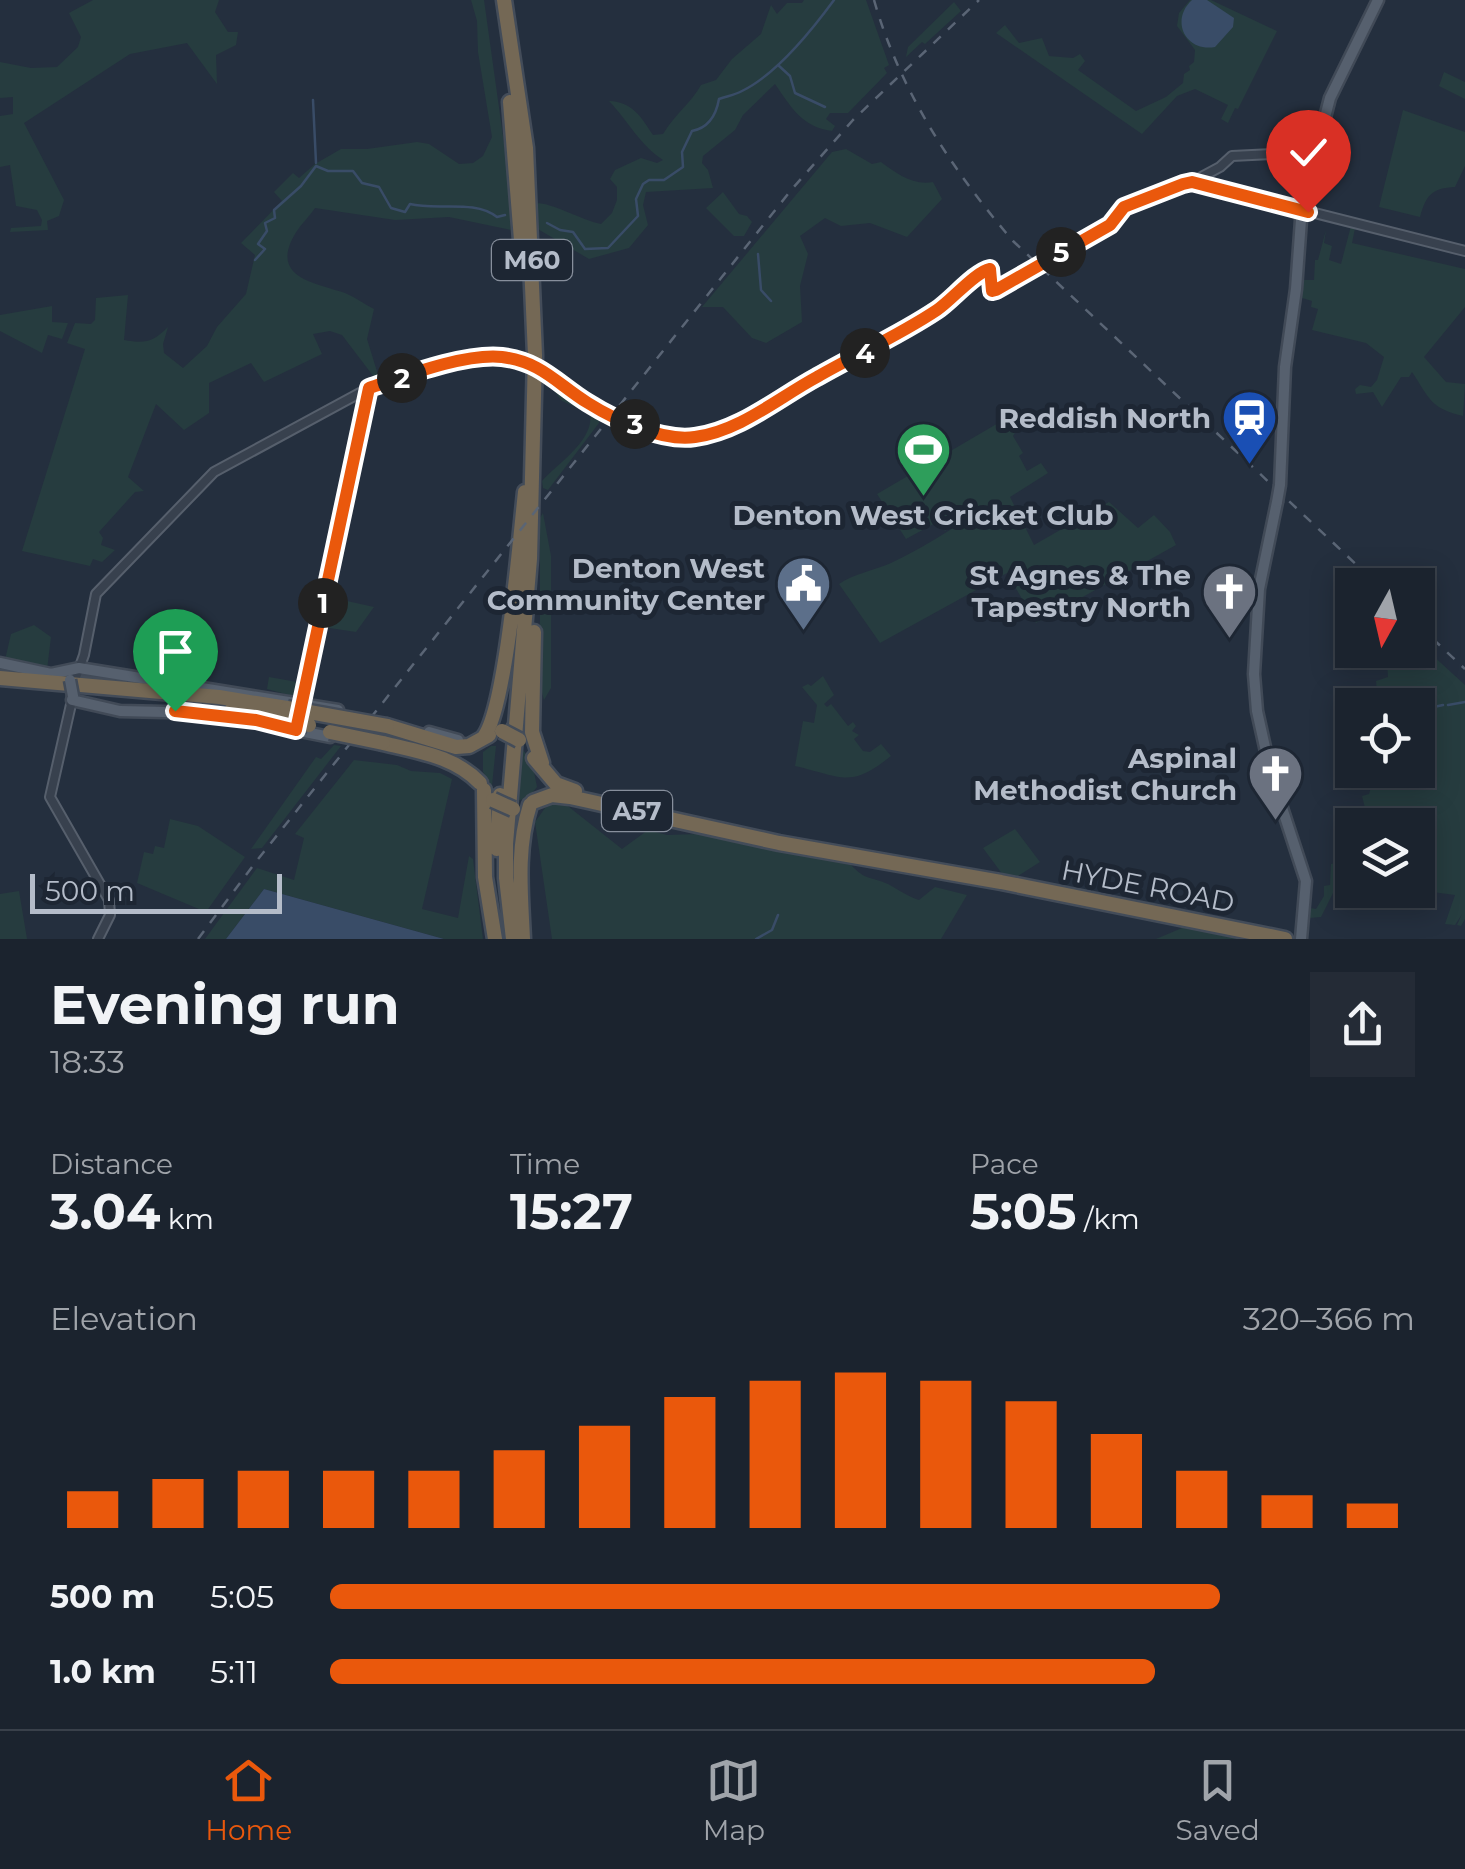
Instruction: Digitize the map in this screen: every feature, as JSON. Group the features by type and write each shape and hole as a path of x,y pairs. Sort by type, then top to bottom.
{"highway":[{"name":"M60","path":"500,0 523,262 526,481 520,604 498,820 497,870 504,939"},
{"name":"M60","path":"500,0 526,148 535,354 532,521 506,844 513,939"},
{"name":"M60","path":"494,723 526,481"},
{"name":"M60","path":"528,744 535,553 532,521"},
{"path":"0,678 203,696 292,715 382,746 461,767 484,795 525,808"},
{"path":"0,686 388,724 461,741 474,759 484,795 486,894 494,939"},
{"path":"461,741 494,723 528,744 540,784 525,808 522,834 523,939"},
{"name":"A57","path":"528,744 556,784 589,794 1001,882"},
{"name":"A57","path":"525,808 552,795 570,797 779,843 1001,882"},
{"name":"A57","path":"730,824 734,829 779,843"},
{"name":"HYDE ROAD","path":"1001,882 1282,939"}],"main road":[{"path":"1304,936 1304,868 1273,780 1261,730 1254,674 1255,629 1280,486 1285,367 1296,289 1301,210 1330,98 1378,0"},
{"path":"0,664 292,715 330,737 382,746"},
{"path":"73,679 120,711 292,715 338,710 461,741"},
{"path":"424,730 461,741"}],"street":[{"path":"1204,181 1232,156 1302,152 1315,155"},
{"path":"98,939 110,916 107,896 50,797 73,679 84,655 96,594 214,472 369,388 474,358 516,360 542,368 586,401 663,437 707,435 734,425 817,376 882,345 955,297 981,271 990,269 992,291 1110,225 1124,207 1190,182 1204,181 1465,251"},
{"path":"292,715 369,388"}],"green space":[{"path":"93,0 219,0 215,12 228,32 238,32 236,45 216,55 217,84 187,43 130,54 24,123 64,200 59,216 47,221 48,230 10,232 11,228 41,226 42,220 37,210 16,206 10,165 0,167 0,116 13,114 13,97 0,98 0,62 31,68 57,67 78,47 81,37 69,13"},
{"path":"471,0 484,0 509,179 511,230 449,217 395,220 315,208 295,234 288,260 299,276 374,309 367,339 377,381 342,335 330,331 313,334 322,354 264,382 251,363 209,383 209,413 184,430 156,404 128,477 144,491 135,492 99,532 103,538 101,545 115,550 102,562 93,559 90,566 22,551 85,349 67,343 75,323 91,324 95,320 96,298 128,295 124,340 148,341 168,327 164,353 183,368 207,346 217,327 246,294 255,255 241,243 282,201 274,192 293,173 299,178 341,149 417,142 429,144 459,164 473,163 483,156 492,137"},
{"path":"866,0 889,65 884,68 887,73 848,113 830,113 826,119 835,126 832,131 805,120 775,84 743,115 735,130 703,156 702,163 713,188 646,192 643,205 648,225 629,248 589,259 536,228 536,203 601,224 612,213 617,200 617,187 610,179 615,170 641,158 657,163 663,160 609,101 630,107 653,135 663,134 701,85 716,80 732,59 761,34 771,5 777,14 787,3"},
{"path":"1190,0 1211,0 1277,31 1228,123 1221,119 1228,105 1195,89 1177,96 1142,134 996,33 1005,25 1019,43 1042,38 1049,56 1073,58 1080,54 1085,61 1078,70 1136,111 1166,97 1183,83 1184,74 1194,62 1195,50 1177,26 1179,13"},
{"path":"954,2 961,11 906,57 908,47"},
{"path":"1444,72 1465,82 1465,99 1439,86"},
{"path":"1403,110 1465,132 1465,166 1455,187 1431,194 1420,217 1379,207"},
{"path":"846,149 872,164 881,162 912,180 933,182 942,199 907,237 870,223 841,226 825,218 800,236 808,254 800,286 802,322 766,343 752,338 723,307 702,307 832,152"},
{"path":"723,192 739,214 752,222 744,236 734,236 706,208"},
{"path":"1351,226 1355,228 1352,243 1465,269 1465,307 1424,357 1446,382 1465,384 1463,416 1437,406 1412,372 1409,377 1401,377 1382,407 1373,392 1356,394 1360,385 1371,387 1377,380 1384,357 1366,343 1312,330 1318,309 1311,307 1312,301 1299,297 1301,280 1314,280 1315,260 1326,230 1324,243 1332,246 1329,260 1341,264"},
{"path":"52,306 52,322 68,323 62,339 48,335 42,353 0,331 0,315"},
{"path":"543,375 601,414 599,423 548,490 543,488 542,481 581,442 590,413 562,401 543,383"},
{"path":"1012,415 1018,428 1013,436 1027,471 1041,463 1048,473 1010,497 1034,545 1109,502 1138,528 1154,515 1176,545 1036,623 1007,573 880,643 839,584 902,558 976,513 983,513 981,506 945,531 939,521 906,539 877,494"},
{"path":"543,513 551,556 551,688 544,700 540,685"},
{"path":"329,597 374,607 356,632 323,627"},
{"path":"34,625 51,637 47,670 5,660 11,634"},
{"path":"1435,658 1465,685 1465,919 1461,926 1457,925 1462,914 1455,925 1445,924 1455,895 1435,892 1435,808 1365,808 1362,796 1369,794 1371,788 1435,788 1435,688 1377,688 1376,681 1388,677 1387,668 1435,668"},
{"path":"823,676 834,695 824,704 831,704 848,726 853,722 856,726 852,731 859,735 854,739 863,751 870,752 881,744 891,756 855,777 795,766 803,721 814,723 817,705 802,687 811,686"},
{"path":"269,677 303,683 301,695 267,689"},
{"path":"518,743 532,762 537,787 528,798 512,802"},
{"path":"334,745 341,746 262,848 251,849 316,757 321,759"},
{"path":"496,746 492,786 483,772 483,752"},
{"path":"354,760 440,773 452,779 422,909 458,918 469,856 473,859 483,939 444,939 264,889 226,939 205,939 257,868 294,880 304,838 295,834"},
{"path":"564,803 622,849 648,830 667,835 698,834 851,865 865,876 919,900 935,887 967,895 941,939 552,939 535,822 545,808"},
{"path":"170,819 198,826 245,857 206,912 137,883 144,852 153,854 155,846 164,848"},
{"path":"1015,829 1040,862 1015,878 1003,875 983,848"},
{"path":"1335,863 1335,889 1321,917 1309,918 1310,908 1316,909 1324,896 1324,886 1330,885 1331,864"},
{"path":"19,891 27,939 0,939 0,894"},
{"path":"1189,925 1255,939 1156,939"}],"water":[{"path":"1192,0 1207,0 1234,18 1233,27 1215,47 1196,45 1184,33 1182,16"},
{"path":"264,889 444,939 226,939"}],"waterway":[{"path":"547,223 573,232 585,249 608,248 638,216 636,199 643,184 664,180 683,167 682,152 692,131 710,120 719,99 742,91 781,63 834,0"},
{"path":"778,65 790,76 795,93 825,107"},
{"path":"313,100 316,163"},
{"path":"255,260 265,249 258,244 267,231 265,223 275,218 274,210 316,166 328,171 353,171 362,183 379,187 391,208 405,212 410,204 478,208 497,217 505,215"},
{"path":"758,254 761,290 771,301"},
{"path":"1448,705 1465,702"},
{"path":"1435,707 1443,705"},
{"path":"756,939 772,930 778,915"}],"railway":[{"path":"874,0 898,66 930,128 1013,241 1360,568"},
{"path":"198,939 792,189 853,120 979,0"},
{"path":"1435,641 1465,669"}],"place":[{"name":"Reddish North","path":"1250,467"},
{"name":"Denton West Cricket Club","path":"923,498"},
{"name":"Denton West Community Center","path":"804,633"},
{"name":"St Agnes & The Tapestry North","path":"1230,640"},
{"name":"Aspinal Methodist Church","path":"1276,823"}],"route":[{"path":"175,711 256,720 296,730 369,388 474,358 504,357 542,368 586,401 663,437 692,438 734,425 817,376 882,345 955,297 981,271 990,269 992,291 996,290 1110,225 1124,207 1160,192 1192,182 1308,212"}]}
